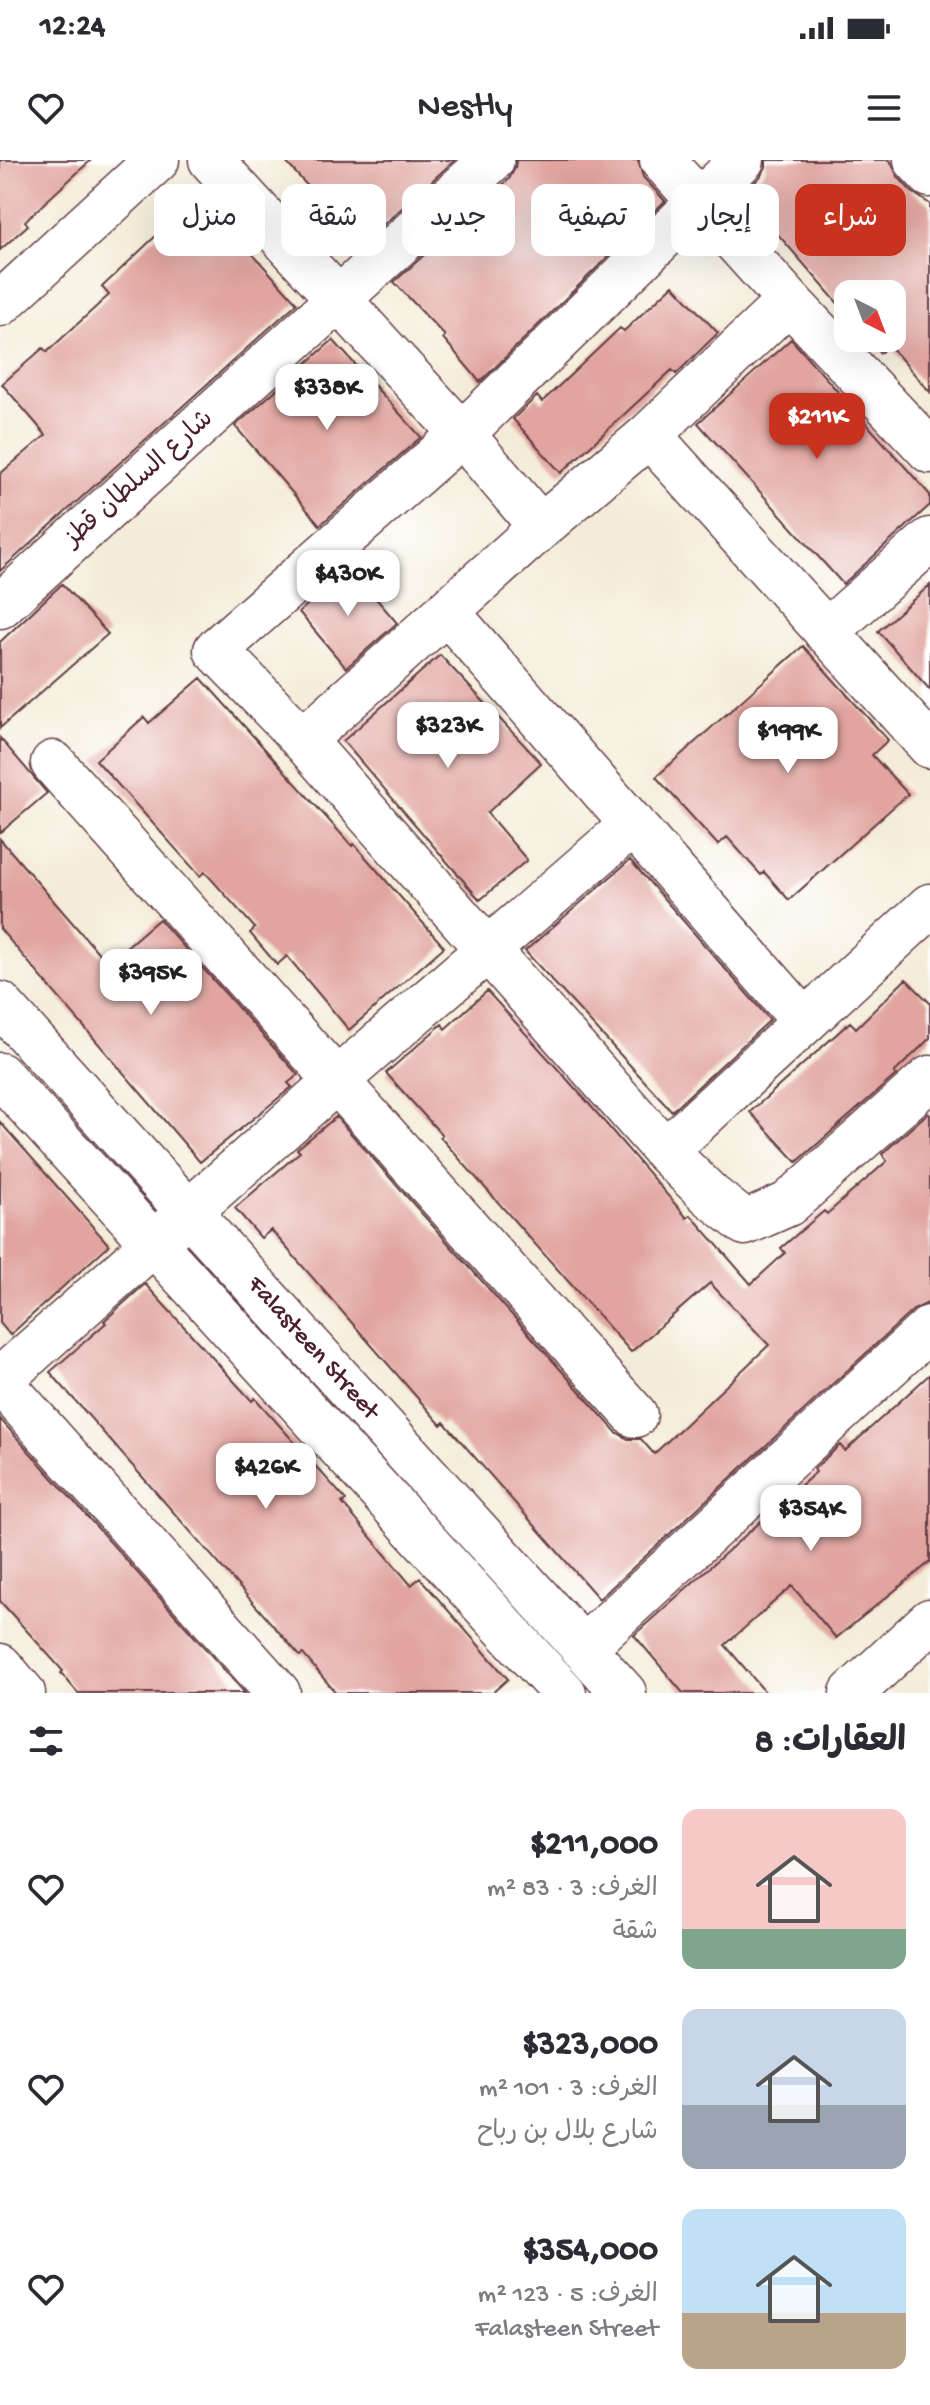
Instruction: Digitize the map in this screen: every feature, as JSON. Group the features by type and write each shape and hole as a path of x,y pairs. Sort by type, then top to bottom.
{"street":[{"path":"0,304 157,160"},
{"path":"211,160 462,434 541,527"},
{"name":"شارع السلطان قطز","path":"0,606 492,160"},
{"path":"662,160 685,184"},
{"path":"717,184 742,160"},
{"path":"916,160 930,175"},
{"path":"671,229 462,434 216,650 303,740 665,1151 710,1195 745,1223 788,1204 930,1078"},
{"path":"749,256 930,451"},
{"path":"303,740 541,527 649,435 789,301"},
{"path":"649,435 930,746"},
{"path":"826,632 930,540"},
{"path":"448,613 805,1022"},
{"path":"53,763 635,1415"},
{"path":"278,1693 0,1380 336,1081 633,824"},
{"path":"665,1151 805,1022 924,925"},
{"name":"Falasteen Street","path":"0,1004 624,1693"},
{"name":"Falasteen Street","path":"0,1075 551,1688"},
{"path":"583,1648 930,1328"},
{"path":"852,1693 930,1621"},
{"path":"0,1666 23,1693"}],"building":[{"path":"0,160 91,160 25,221 28,225 0,250"},
{"path":"284,160 455,160 428,184 402,184 402,208 386,222 386,184 306,184"},
{"path":"516,160 638,160 643,177 649,184 531,184 531,256 609,256 480,382 443,338 445,336 394,282 423,256 515,256 515,184 503,184 515,168"},
{"path":"766,160 890,160 905,184 795,184 795,254 779,235 779,184 753,184 766,167"},
{"path":"906,186 930,204 930,392 895,352 906,352 906,280 834,280 834,299 797,256 906,256"},
{"path":"655,190 665,201 655,211"},
{"path":"154,238 154,256 254,256 297,303 0,571 0,474 46,435 2,384 43,348 47,352 109,295 102,287"},
{"path":"673,285 718,333 676,374 672,370 561,473 513,419 537,396 542,402 620,328 624,331"},
{"path":"791,339 930,495 930,505 843,584 698,423"},
{"path":"333,340 421,437 320,525 235,426"},
{"path":"350,568 397,623 346,668 299,612"},
{"path":"62,584 108,634 0,728 0,642"},
{"path":"930,585 930,690 878,631"},
{"path":"803,646 888,740 872,755 908,794 789,900 764,872 761,875 727,837 718,845 656,777"},
{"path":"440,655 541,763 487,813 527,860 480,900 343,741"},
{"path":"201,678 444,947 349,1030 287,956 277,965 250,933 255,928 205,872 200,876 96,760 144,717 149,723"},
{"path":"0,738 47,793 0,833"},
{"path":"0,839 109,962 159,919 298,1075 288,1083 292,1087 200,1162 0,929"},
{"path":"630,860 770,1020 672,1111 525,951"},
{"path":"906,979 930,1003 930,1038 894,1073 896,1075 797,1162 750,1112 850,1022 856,1028"},
{"path":"487,991 687,1218 691,1215 751,1284 785,1253 781,1248 824,1211 827,1214 887,1161 882,1154 928,1113 930,1115 930,1302 913,1310 599,1599 444,1422 441,1425 271,1230 261,1238 235,1208 336,1117 616,1432 628,1439 641,1439 654,1454 769,1345 710,1283 631,1352 386,1073 442,1024 445,1029"},
{"path":"0,1122 109,1245 10,1335 0,1323"},
{"path":"145,1284 252,1401 255,1398 346,1500 342,1503 411,1585 420,1578 508,1679 492,1693 336,1693 303,1654 300,1656 50,1372"},
{"path":"930,1374 930,1562 836,1638 792,1586 725,1645 766,1693 683,1693 634,1635 816,1472 814,1469 840,1445 845,1451"},
{"path":"0,1419 245,1693 78,1693 61,1673 63,1671 0,1601"}]}
